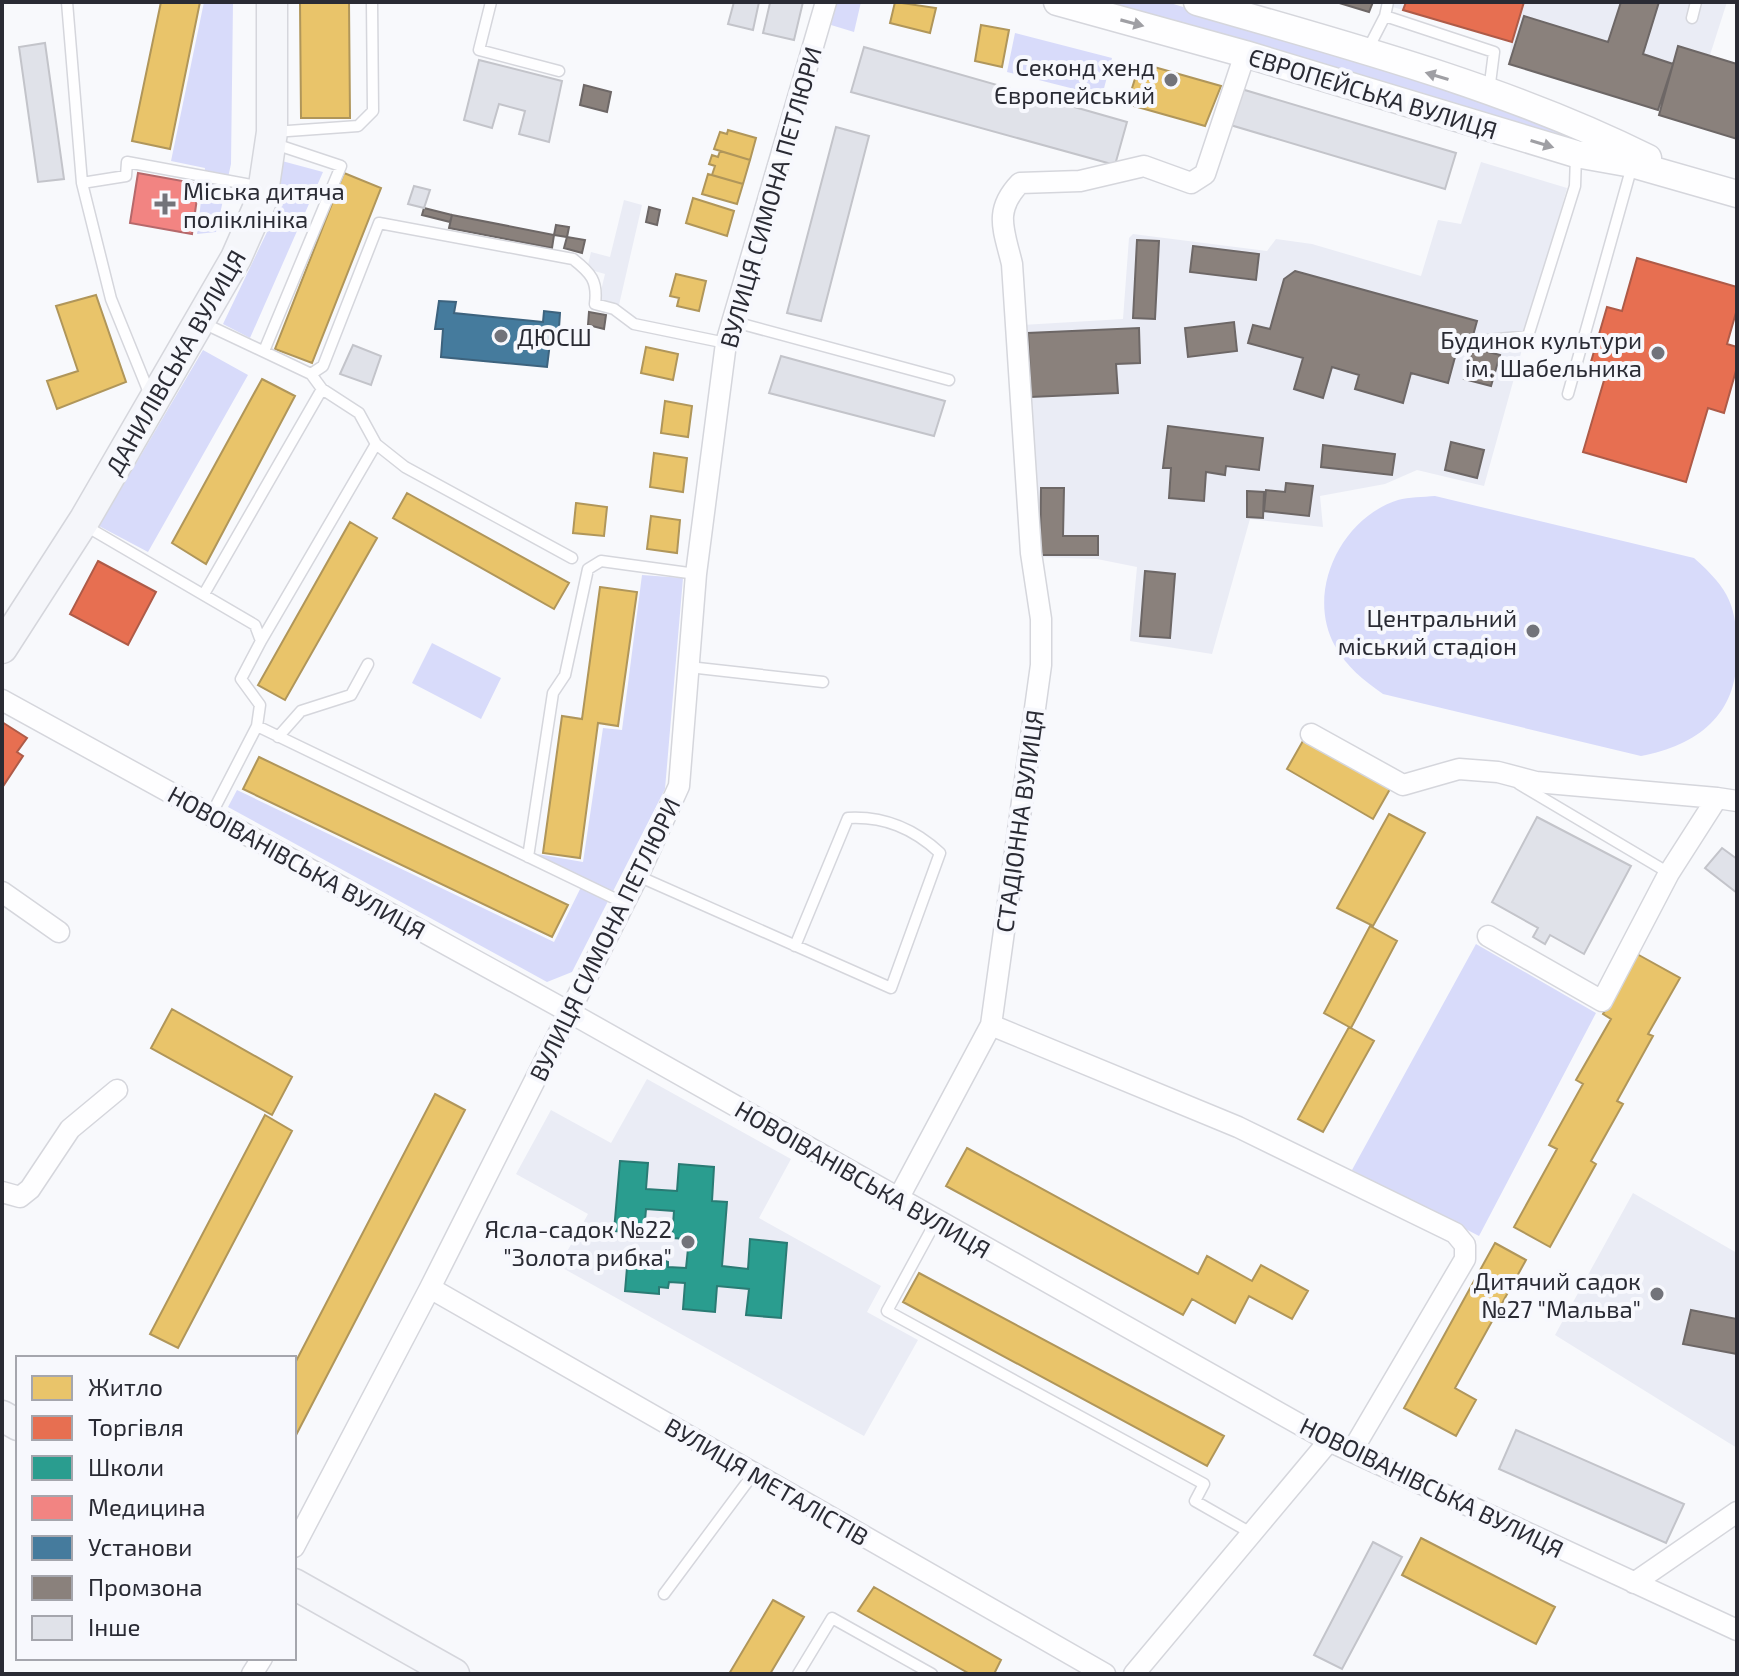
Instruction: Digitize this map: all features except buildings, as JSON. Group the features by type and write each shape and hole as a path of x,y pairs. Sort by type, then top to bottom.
{"main road":[{"name":"ДАНИЛІВСЬКА ВУЛИЦЯ","path":"2,648 82,524 236,258 263,187 271,137 272,2"},
{"path":"297,1593 454,1674"}],"street":[{"name":"ВУЛИЦЯ СИМОНА ПЕТЛЮРИ","path":"296,1543 430,1288 638,876 679,786 696,574 726,343 826,2"},
{"name":"ЄВРОПЕЙСЬКА ВУЛИЦЯ","path":"1057,2 1245,54 1576,154 1632,164 1737,194"},
{"name":"ЄВРОПЕЙСЬКА ВУЛИЦЯ","path":"1197,2 1365,53 1588,128 1690,180"},
{"name":"СТАДІОННА ВУЛИЦЯ","path":"991,1025 1041,665 1041,619 1031,553 1012,264 1002,221 1004,200 1020,183 1080,181 1144,166 1191,183 1198,180 1205,174 1245,54"},
{"name":"НОВОІВАНІВСЬКА ВУЛИЦЯ","path":"2,700 569,1012 1329,1441 1737,1630"},
{"path":"1311,734 1403,785 1459,769 1498,772 1536,782 1727,799"},
{"path":"1488,936 1602,1001 1669,873 1727,799"},
{"path":"2,892 59,932"},
{"path":"898,1199 991,1025 1238,1127 1455,1233 1465,1245 1465,1259 1352,1451"},
{"path":"2,1192 20,1197 26,1193 70,1129 117,1090"},
{"name":"ВУЛИЦЯ МЕТАЛІСТІВ","path":"430,1288 1105,1674"},
{"path":"1134,1674 1329,1441"},
{"path":"1634,1583 1737,1512"}],"lane":[{"path":"67,2 82,183 111,299 153,401"},
{"path":"271,137 358,126 373,111 372,2"},
{"path":"491,2 479,50 559,71"},
{"path":"1365,53 1385,16 1388,2"},
{"path":"1692,18 1696,2"},
{"path":"1385,16 1494,52 1488,93"},
{"path":"264,351 341,166 271,137"},
{"path":"1477,341 1528,336 1575,186 1576,154"},
{"path":"82,183 126,176 127,162 263,187"},
{"path":"1568,394 1632,164"},
{"path":"311,374 323,366 379,223 573,259 590,273 597,287 595,304 614,309 634,324 726,343"},
{"path":"199,321 311,374 322,389 359,413 376,444 405,467 572,558"},
{"path":"731,321 949,380"},
{"path":"204,594 322,389"},
{"path":"211,815 257,726 260,705 241,679 376,444"},
{"path":"82,524 255,625 261,641"},
{"path":"528,857 553,693 565,675 588,569 601,561 696,574"},
{"path":"278,737 301,711 351,695 368,664"},
{"path":"689,667 823,682"},
{"path":"257,726 624,903"},
{"path":"1498,772 1669,873"},
{"path":"638,876 795,946 891,988 940,853 919,833 873,817 848,818 795,946"},
{"path":"936,1221 887,1311 1204,1484 1195,1501 1251,1533"},
{"path":"664,1594 754,1473"},
{"path":"798,1674 832,1618 932,1674"}],"shaded area":[{"path":"204,2 233,2 231,164 216,232 197,234 205,168 171,161"},
{"path":"837,2 861,2 854,32 831,25"},
{"path":"1092,2 1167,2 1570,127 1566,140"},
{"path":"1376,2 1727,2 1710,55 1678,46 1658,110 1509,64 1511,42"},
{"path":"1015,33 1112,58 1102,96 1007,72"},
{"path":"282,161 323,172 250,338 223,324 267,232"},
{"path":"1481,162 1567,188 1484,486 1417,470 1385,484 1320,496 1323,527 1250,519 1212,654 1130,641 1137,567 1097,559 1037,557 1022,325 1123,319 1129,238 1133,234 1267,251 1276,239 1312,244 1421,276 1438,220 1461,224"},
{"path":"624,200 642,205 619,305 599,299 605,274 587,269 591,252 610,257"},
{"path":"203,350 248,375 148,552 99,526"},
{"name":"Центральний міський стадіон","path":"1435,496 1694,558 1716,580 1733,611 1737,654 1735,675 1722,710 1696,735 1680,744 1641,756 1383,694 1376,689 1350,667 1335,646 1327,625 1324,603 1327,581 1345,540 1360,523 1378,509 1398,500"},
{"path":"642,575 683,578 665,789 572,972 547,982 228,807 237,790 554,942 585,879 537,854 583,862 603,728 622,730"},
{"path":"432,643 501,678 481,719 412,683"},
{"path":"1476,944 1596,1013 1479,1236 1352,1170"},
{"name":"Ясла-садок №22 \"Золота рибка\"","path":"647,1079 791,1159 759,1218 881,1286 867,1312 918,1340 864,1436 559,1266 588,1214 516,1174 551,1110 611,1143"},
{"name":"Дитячий садок №27 \"Мальва\"","path":"1633,1193 1737,1253 1737,1448 1555,1335"}],"place":[{"name":"Секонд хенд Європейський","path":"1171,80"},
{"name":"Міська дитяча поліклініка","path":"165,204"},
{"name":"ДЮСШ","path":"501,336"},
{"name":"Будинок культури ім. Шабельника","path":"1658,353"},
{"name":"Центральний міський стадіон","path":"1533,631"},
{"name":"Ясла-садок №22 \"Золота рибка\"","path":"688,1242"},
{"name":"Дитячий садок №27 \"Мальва\"","path":"1657,1294"}]}
